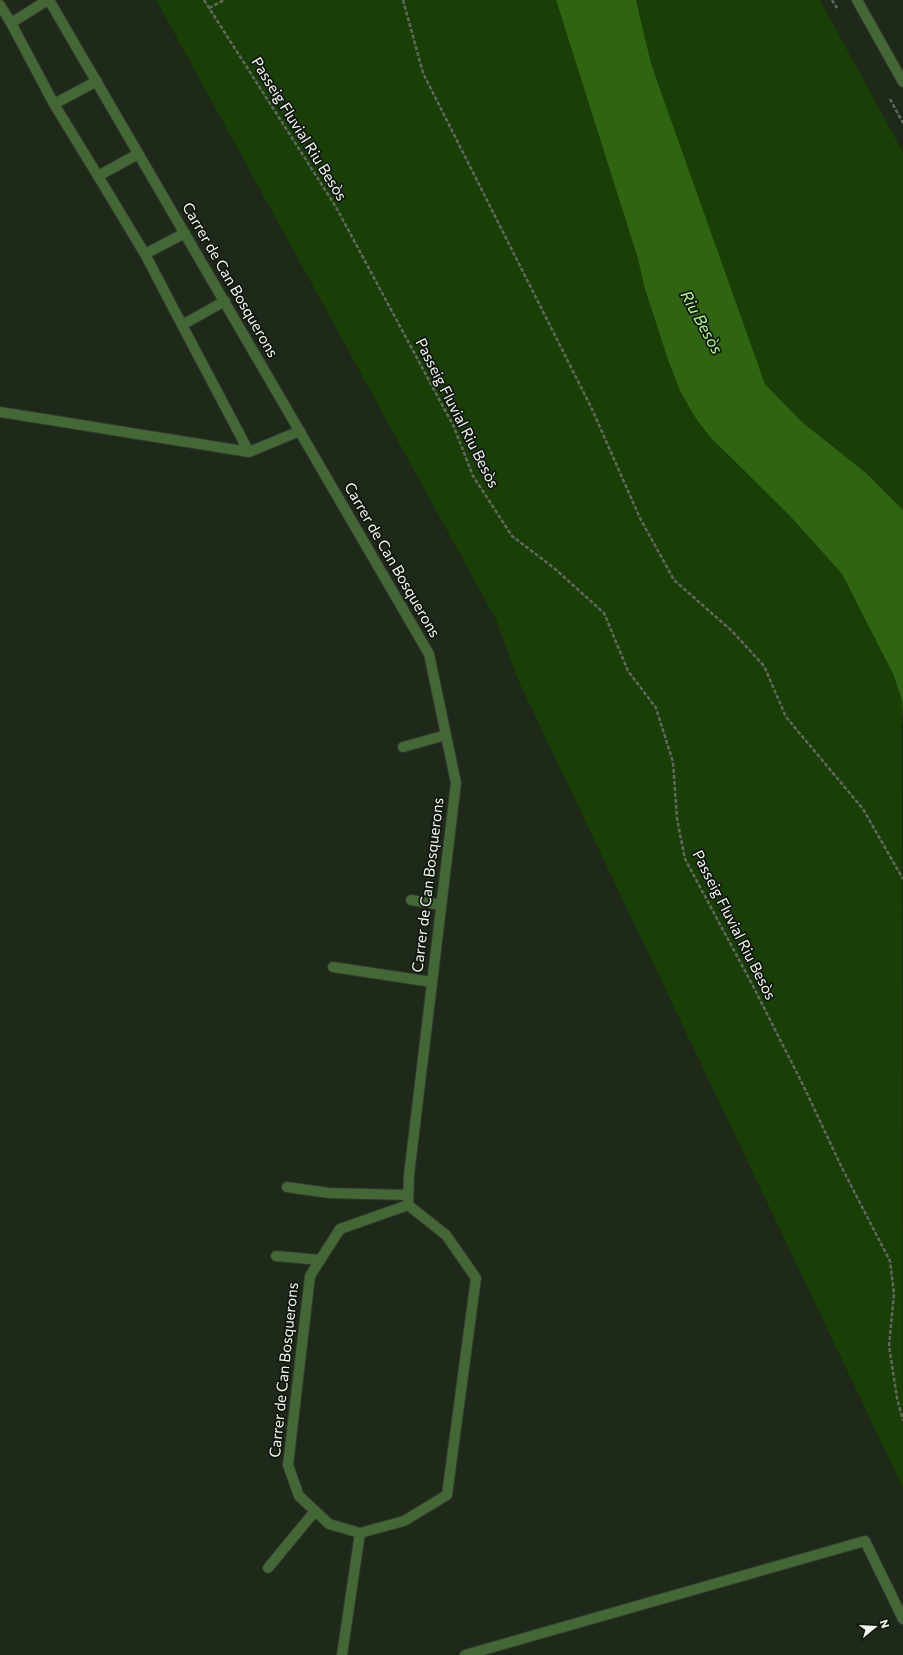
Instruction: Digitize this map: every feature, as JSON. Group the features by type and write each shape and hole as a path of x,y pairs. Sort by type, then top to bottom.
{"street":[{"path":"11,23 48,0"},
{"name":"Carrer de Can Bosquerons","path":"48,0 97,81 138,154 430,654 456,783 409,1176 408,1205 340,1229 310,1276 288,1465 299,1496 330,1524 360,1533"},
{"path":"857,0 903,82"},
{"path":"0,6 11,23 54,104 145,254 249,452"},
{"path":"54,104 97,81"},
{"path":"98,176 138,154"},
{"path":"145,254 185,234"},
{"path":"182,325 224,301"},
{"path":"0,412 249,452 300,431"},
{"path":"403,747 446,735"},
{"path":"411,900 441,905"},
{"path":"333,967 432,982"},
{"path":"286,1187 329,1193 408,1195"},
{"path":"342,1655 360,1533 404,1521 447,1495 476,1278 446,1235 408,1205"},
{"path":"276,1256 320,1260"},
{"path":"268,1568 315,1511"},
{"path":"465,1655 865,1541 903,1619"}],"path":[{"name":"Passeig Fluvial Riu Besòs","path":"204,0 336,207 454,427 473,476 512,536 554,568 604,613 628,671 656,708 673,762 677,819 684,859 756,991 804,1087 842,1168 890,1261 894,1294 889,1346 897,1398 903,1420"},
{"path":"209,8 224,0"},
{"path":"403,0 423,72 591,407 640,518 674,580 732,631 764,666 786,716 863,809 903,879"}],"shaded area":[{"path":"0,0 156,0 496,620 517,678 903,1488 903,1655 0,1655"},
{"path":"156,0 556,0 638,259 644,286 668,360 680,391 696,419 711,438 790,516 842,574 893,674 902,700 903,1488 517,678 496,620"},
{"path":"636,0 820,0 903,152 903,510 866,473 802,422 765,384 651,63"},
{"path":"820,0 903,0 903,152"}],"water":[{"name":"Riu Besòs","path":"556,0 636,0 651,63 765,384 802,422 866,473 903,510 903,726 902,700 893,674 842,574 790,516 711,438 696,419 680,391 668,360 644,286 638,259"}]}
